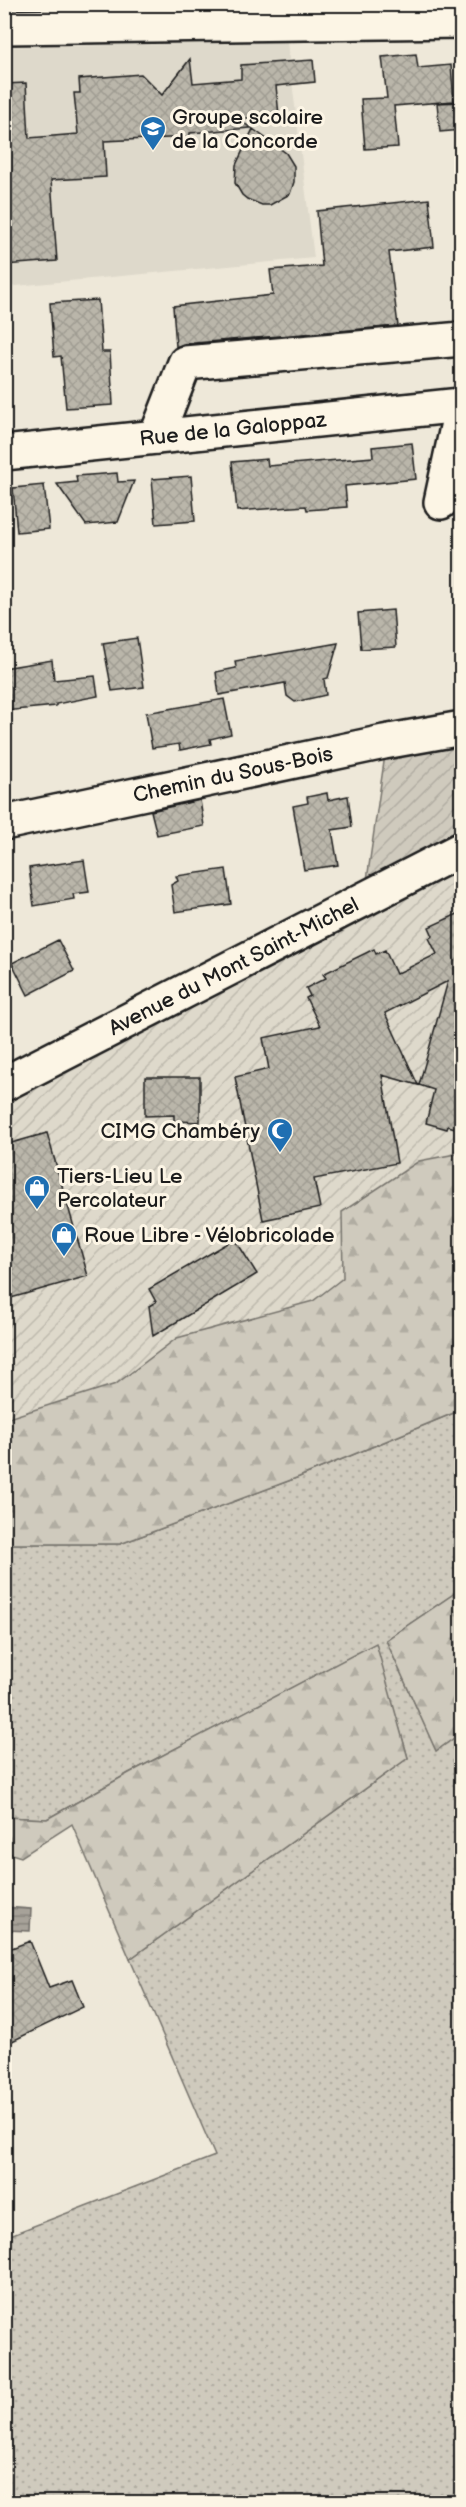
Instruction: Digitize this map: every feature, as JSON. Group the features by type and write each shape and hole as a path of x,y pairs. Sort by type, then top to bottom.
{"street":[{"path":"4,27 229,15 462,21"},
{"path":"156,437 185,363 462,339"},
{"path":"441,502 461,405"},
{"name":"Rue de la Galoppaz","path":"4,453 461,405"},
{"name":"Chemin du Sous-Bois","path":"4,823 294,761 462,728"},
{"name":"Avenue du Mont Saint-Michel","path":"4,1084 462,849"}],"shaded area":[{"name":"Groupe scolaire de la Concorde","path":"287,42 314,258 5,287 4,47"},
{"path":"461,849 461,1153 419,1161 342,1212 343,1278 313,1301 177,1338 116,1384 5,1419 5,1084"},
{"path":"5,1907 31,1909 30,1931 5,1930"}],"green space":[{"path":"461,741 461,832 367,880 385,755"},
{"path":"461,1153 461,1410 299,1477 120,1544 5,1544 5,1419 116,1384 177,1338 313,1301 343,1278 342,1212 419,1161"},
{"path":"461,1410 461,1589 386,1640 436,1750 461,1733 461,2502 5,2502 5,2237 215,2156 130,1959 408,1758 375,1644 129,1773 47,1819 5,1817 5,1544 120,1544 299,1477"},
{"path":"461,1589 461,1733 436,1751 386,1640"},
{"path":"376,1643 408,1758 130,1959 72,1824 21,1857 5,1852 5,1817 47,1819 129,1773"}],"building":[{"path":"416,54 418,68 451,65 454,101 394,106 398,147 365,149 361,99 387,98 382,57"},
{"path":"190,59 193,83 241,79 241,65 313,60 315,82 276,86 279,115 238,119 251,128 190,133 190,137 104,141 106,177 51,180 57,261 4,265 4,84 26,83 29,138 78,134 74,93 80,93 79,79 141,74 162,95"},
{"path":"462,102 462,130 440,132 437,103"},
{"path":"253,129 286,153 294,166 294,182 290,194 270,205 262,205 247,199 235,183 236,165"},
{"path":"429,199 434,247 389,252 398,326 183,344 176,347 173,306 273,295 270,270 322,266 317,211"},
{"path":"98,300 102,352 110,352 113,405 66,408 61,356 54,357 50,303"},
{"path":"412,443 416,479 345,486 347,507 307,510 306,506 237,511 232,462 267,459 268,466 373,457 372,447"},
{"path":"117,473 118,482 134,481 118,522 86,525 57,484 77,482 76,476"},
{"path":"191,476 195,521 156,524 152,479"},
{"path":"44,485 49,529 17,532 13,488"},
{"path":"393,610 396,647 361,649 358,613"},
{"path":"137,638 144,687 112,691 103,643"},
{"path":"338,643 328,678 324,679 326,695 295,702 287,696 285,683 219,695 216,672 236,668 235,661"},
{"path":"52,660 54,680 95,676 98,696 56,704 56,706 4,711 4,668"},
{"path":"224,699 231,734 210,739 211,744 180,750 179,744 152,748 146,713"},
{"path":"327,793 328,800 348,796 352,827 332,830 338,865 304,870 293,806 308,803 307,797"},
{"path":"200,800 204,826 157,835 151,811"},
{"path":"84,860 89,892 73,894 74,899 34,906 29,868"},
{"path":"226,869 231,904 175,912 171,885 178,881 176,876"},
{"path":"462,912 462,1130 448,1126 447,1129 426,1123 434,1090 419,1085 448,981 385,1013 418,1085 382,1075 397,1163 314,1179 320,1208 263,1220 235,1077 269,1069 263,1038 320,1026 306,998 310,996 306,988 326,978 323,974 374,949 376,954 385,950 396,974 437,954 429,938 433,936 429,927"},
{"path":"58,940 74,971 28,995 12,963"},
{"path":"145,1077 200,1077 200,1122 174,1121 174,1115 145,1116"},
{"name":"Tiers-Lieu Le Percolateur","path":"47,1133 88,1276 4,1300 4,1145"},
{"path":"235,1239 257,1274 153,1336 149,1306 156,1302 149,1289"},
{"path":"30,1941 49,1988 72,1980 83,2007 4,2045 4,1951"}],"place":[{"name":"Groupe scolaire de la Concorde","path":"153,152"},
{"name":"CIMG Chambéry","path":"280,1154"},
{"name":"Tiers-Lieu Le Percolateur","path":"37,1211"},
{"name":"Roue Libre - Vélobricolade","path":"64,1258"}]}
